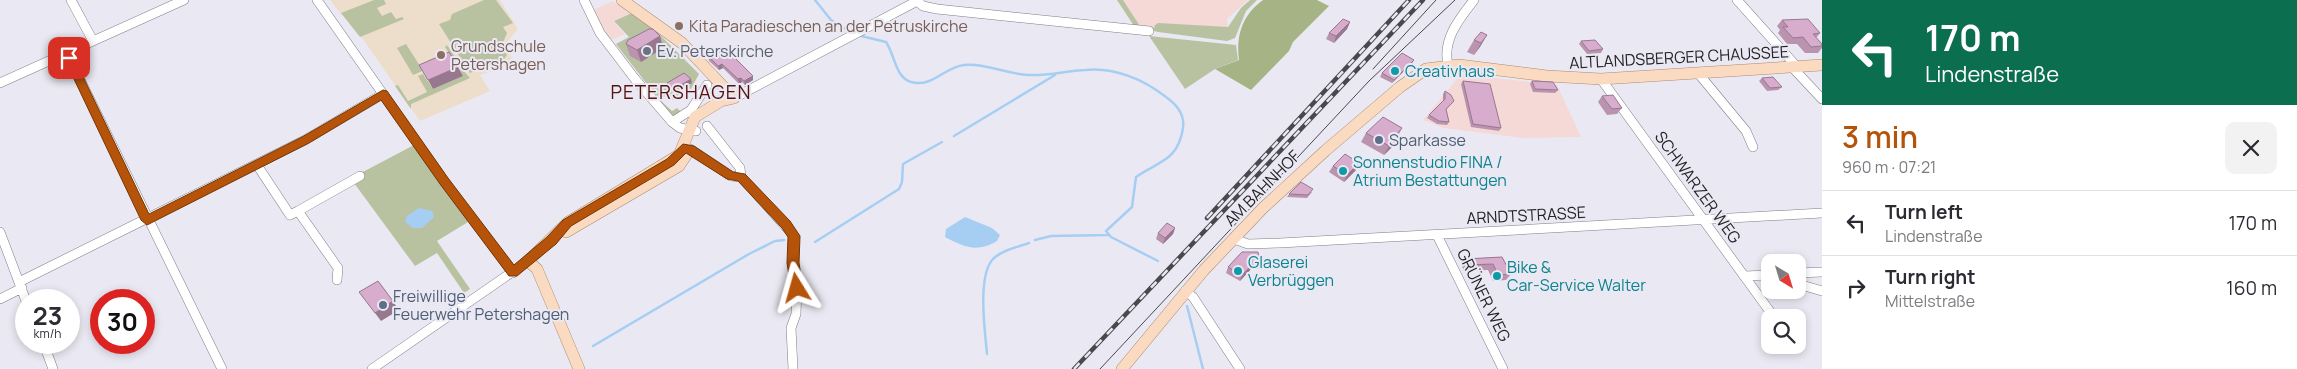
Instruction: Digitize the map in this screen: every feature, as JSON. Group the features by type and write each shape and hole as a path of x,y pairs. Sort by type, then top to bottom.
{"main road":[{"path":"579,369 542,280 537,270 528,261 551,240 679,166 692,131 704,118 734,98 682,43 622,0"},
{"name":"ALTLANDSBERGER CHAUSSEE","path":"1448,65 1568,78 1600,79 1822,65"},
{"name":"AM BAHNHOF","path":"1122,369 1185,291 1283,188 1419,73 1434,66 1448,65"}],"street":[{"path":"72,0 93,41"},
{"path":"0,83 184,0"},
{"path":"316,0 444,181 513,273"},
{"path":"584,0 590,16 601,34 672,122 680,128 692,131"},
{"path":"1448,65 1444,54 1447,44 1458,21 1474,0"},
{"path":"1737,0 1822,99"},
{"path":"734,98 918,1 922,6 937,9 1148,30"},
{"path":"67,53 147,220 222,369"},
{"path":"1698,73 1746,131 1753,147"},
{"name":"SCHWARZER WEG","path":"1600,79 1768,309"},
{"path":"672,122 691,110 707,85"},
{"path":"0,299 20,285 339,122 383,94"},
{"path":"707,126 740,168 741,177 794,236 793,263 797,288 796,314 791,334 793,369"},
{"path":"686,149 731,176 741,177"},
{"path":"257,165 290,215 360,176"},
{"path":"298,211 338,268 337,280"},
{"name":"ARNDTSTRASSE","path":"1234,239 1248,244 1822,213"},
{"path":"0,232 22,289"},
{"name":"GRÜNER WEG","path":"1437,235 1504,369"},
{"path":"372,369 528,261"},
{"path":"1806,273 1822,272"},
{"path":"1744,276 1761,275"},
{"path":"1806,286 1822,291"},
{"path":"1185,291 1193,297 1240,369"},
{"path":"47,354 53,369"}],"shaded area":[{"name":"Grundschule Petershagen","path":"330,0 500,0 518,29 503,47 516,63 480,75 490,91 420,121 349,19 341,14"},
{"path":"1123,0 1248,0 1227,19 1228,35 1140,26"},
{"path":"613,1 631,13 613,21 625,34 609,41 591,11"},
{"path":"1461,74 1557,85 1581,137 1523,138 1444,128 1423,120"}],"green space":[{"path":"374,0 384,0 386,4 377,8 382,16 391,12 396,19 402,17 404,19 360,37 341,13"},
{"path":"484,0 496,0 513,23 503,27 507,33 501,47 507,55 495,65 470,73 439,24 450,20 452,14"},
{"path":"1117,0 1123,0 1140,26 1155,28 1154,26 1158,23 1228,27 1241,8 1250,0 1257,0 1246,11 1235,38 1227,41 1158,32 1134,26"},
{"path":"1263,0 1317,0 1329,6 1293,42 1289,51 1251,90 1215,69 1239,60 1240,34 1245,19"},
{"path":"632,13 652,27 699,74 691,89 684,88 692,83 685,76 667,86 674,93 680,90 683,92 672,100 665,96 660,100 672,111 677,108 681,112 673,118 616,44 629,37 614,21"},
{"path":"1149,36 1236,45 1238,60 1215,69 1185,89"},
{"path":"406,44 420,66 429,60 449,53 445,47 447,45 455,57 413,75 397,48"},
{"path":"462,69 470,78 411,104 411,109 395,86 398,85 408,101 427,92 418,76 423,74 433,89 463,76 460,70"},
{"path":"414,145 468,222 437,241 470,289 464,293 437,253 415,266 354,183 361,173"}],"water":[{"path":"419,208 432,211 434,217 422,228 413,228 405,222 407,216"},
{"path":"965,217 992,228 1000,235 997,241 977,248 958,244 945,237 946,229"}],"building":[{"path":"1343,19 1350,22 1336,36 1329,33"},
{"path":"1808,19 1820,33 1813,34 1822,46 1811,47 1803,37 1793,38 1783,27 1788,27 1782,20"},
{"path":"649,29 653,29 660,36 637,50 626,44 628,40"},
{"path":"1481,32 1487,35 1481,43 1474,40"},
{"path":"1595,40 1603,49 1589,51 1581,41"},
{"path":"724,47 753,76 744,81 741,78 738,79 722,64 718,66 708,56"},
{"path":"449,52 458,67 428,80 419,65"},
{"name":"Creativhaus","path":"1402,53 1414,60 1394,80 1382,73"},
{"path":"684,73 691,79 674,89 667,83"},
{"path":"1773,77 1782,87 1770,88 1762,78"},
{"path":"1463,81 1490,84 1501,128 1473,124"},
{"path":"1532,81 1553,82 1558,90 1535,89"},
{"path":"1445,91 1451,95 1454,101 1446,109 1449,122 1439,121 1429,115 1445,99"},
{"path":"1613,95 1622,108 1612,109 1602,96"},
{"path":"1383,117 1402,128 1396,135 1398,137 1389,146 1366,133"},
{"path":"1345,154 1359,163 1347,175 1333,166"},
{"path":"1301,182 1313,189 1308,195 1289,194"},
{"path":"1167,223 1175,228 1165,238 1158,233"},
{"name":"Glaserei Verbrüggen","path":"1242,252 1258,252 1261,263 1254,263 1242,275 1228,267"},
{"path":"1502,257 1511,274 1498,275 1493,264 1468,265 1465,259"},
{"path":"378,281 393,301 375,313 359,292"}],"waterway":[{"path":"815,0 831,20 852,33"},
{"path":"857,35 886,42 898,71 911,82 919,83 932,80 951,69 964,65 1028,75 1107,70 1138,80 1166,97 1176,106 1183,118 1183,128 1177,147 1166,159 1136,177 1132,207 1106,231 1111,237 1158,261"},
{"path":"954,136 1055,75"},
{"path":"815,242 899,189 902,182 903,164 942,142"},
{"path":"1035,240 1051,236 1108,235"},
{"path":"593,346 749,254 775,241 784,240"},
{"path":"987,354 983,304 988,267 993,259 1001,253 1029,243"},
{"path":"1187,306 1203,369"}],"tram line":[{"path":"1373,69 1436,0"},
{"path":"1100,369 1369,81 1455,0"}],"railway":[{"path":"1207,218 1409,0"},
{"path":"1074,369 1423,0"}],"place":[{"name":"Kita Paradieschen an der Petruskirche","path":"679,26"},
{"name":"Ev. Peterskirche","path":"647,51"},
{"name":"Grundschule Petershagen","path":"441,55"},
{"name":"Creativhaus","path":"1395,71"},
{"name":"Sparkasse","path":"1379,140"},
{"name":"Sonnenstudio FINA / Atrium Bestattungen","path":"1343,171"},
{"name":"Glaserei Verbrüggen","path":"1238,271"},
{"name":"Bike & Car-Service Walter","path":"1497,276"},
{"name":"Freiwillige Feuerwehr Petershagen","path":"383,305"}],"district":[{"name":"PETERSHAGEN","path":"681,92"}],"route":[{"path":"69,58 147,220 306,140 383,94 444,181 513,273 551,240 567,223 670,162 679,155 683,148 690,149 731,176 741,177 786,224 794,236 793,263 797,288"}]}
